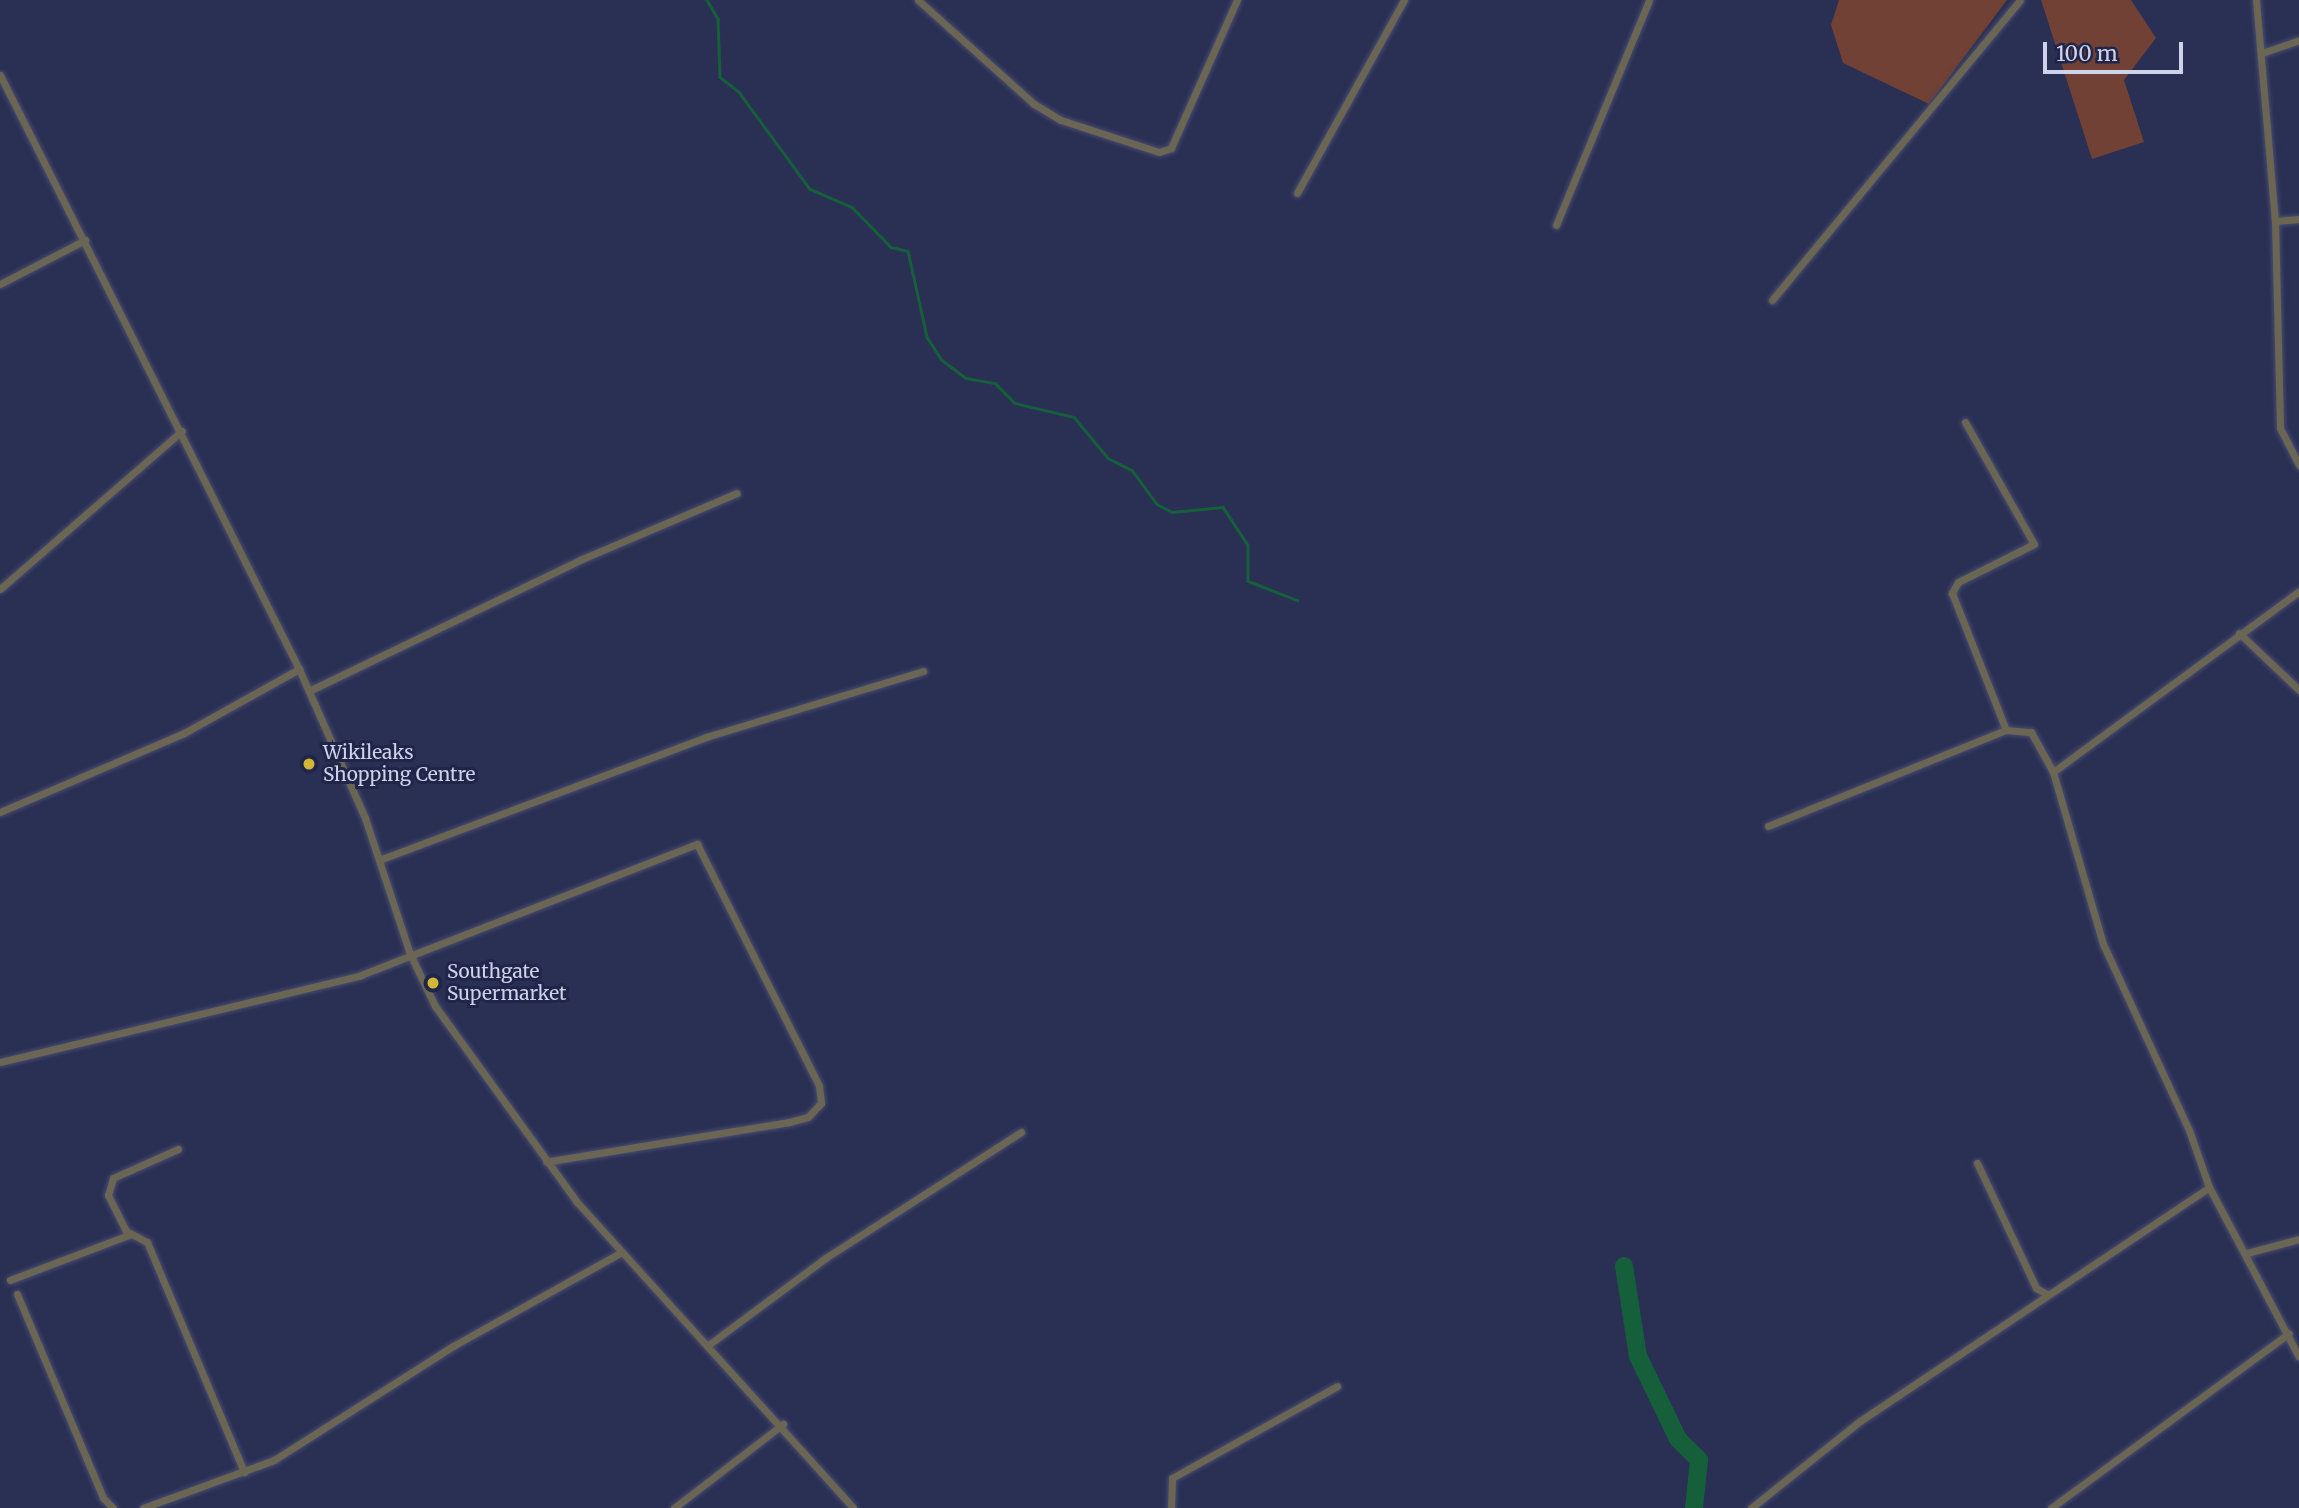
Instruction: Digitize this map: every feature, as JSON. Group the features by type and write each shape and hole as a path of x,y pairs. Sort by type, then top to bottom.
{"street":[{"path":"918,0 1034,104 1061,120 1165,152 1237,0"},
{"path":"1297,192 1404,0"},
{"path":"1556,225 1649,0"},
{"path":"1772,300 2020,0"},
{"path":"2256,0 2275,221 2280,428 2299,465"},
{"path":"2262,53 2299,40"},
{"path":"0,75 299,669 379,860 410,954 458,1043 546,1162 620,1253 783,1423 853,1508"},
{"path":"2275,221 2299,219"},
{"path":"0,284 85,240"},
{"path":"1965,422 2034,544 1958,582 1952,593 2006,730"},
{"path":"0,589 181,431"},
{"path":"309,691 737,493"},
{"path":"2053,772 2299,591"},
{"path":"2239,633 2299,690"},
{"path":"0,811 184,733 299,669"},
{"path":"379,860 706,737 923,671"},
{"path":"1768,826 2006,730 2031,732 2053,772 2103,944 2189,1130 2209,1187 2247,1253 2299,1357"},
{"path":"0,1062 227,1003 316,988 690,844 701,847 821,1091 818,1109 789,1122 546,1162"},
{"path":"707,1346 827,1257 1021,1132"},
{"path":"178,1149 108,1182 108,1195 131,1234 146,1242 244,1472"},
{"path":"1977,1163 2036,1288 2047,1294"},
{"path":"1751,1508 1860,1421 2209,1187"},
{"path":"10,1280 131,1234"},
{"path":"2247,1253 2299,1239"},
{"path":"143,1508 244,1472 620,1253"},
{"path":"18,1294 103,1498 113,1508"},
{"path":"2050,1508 2289,1334"},
{"path":"1171,1508 1172,1478 1337,1386"},
{"path":"674,1508 783,1423"}],"shaded area":[{"path":"1839,0 2007,0 1929,104 1843,63 1831,25"},
{"path":"2041,0 2131,0 2156,38 2124,80 2144,142 2092,159"}],"waterway":[{"path":"707,0 718,19 720,77 739,92 810,189 852,207 891,247 908,251 927,337 942,360 966,378 995,383 1015,403 1074,417 1108,458 1132,470 1157,504 1172,512 1223,507 1248,545 1248,581 1297,600"},
{"path":"1624,1266 1638,1356 1678,1439 1699,1460 1694,1508"}],"place":[{"name":"Wikileaks Shopping Centre","path":"309,764"},
{"name":"Southgate Supermarket","path":"433,983"}]}
